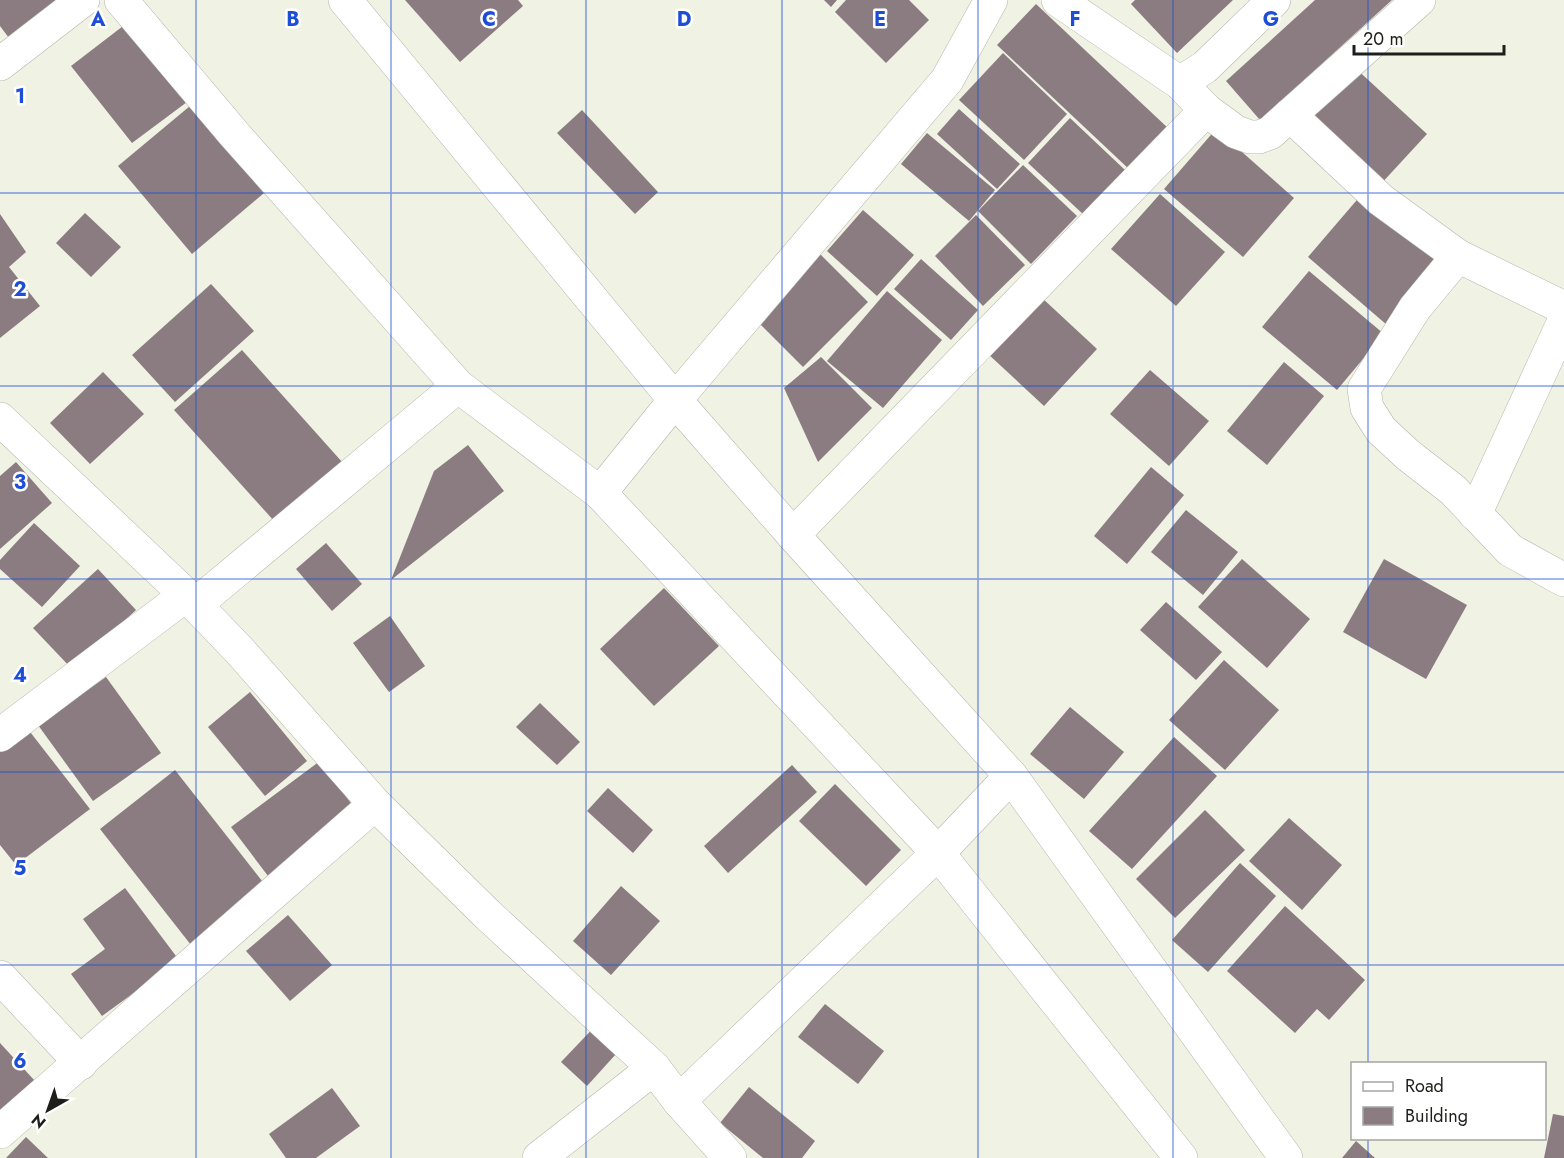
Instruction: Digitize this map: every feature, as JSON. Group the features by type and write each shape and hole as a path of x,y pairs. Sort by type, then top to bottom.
{"street":[{"path":"0,64 83,0"},
{"path":"121,0 234,134 458,386 600,493 938,852 1181,1158"},
{"path":"345,0 675,400 793,535 1011,776 1286,1158"},
{"path":"600,493 675,400 947,80 990,0"},
{"path":"1058,0 1180,83 1218,121 1250,137 1270,133 1419,0"},
{"path":"1180,83 1204,67 1274,0"},
{"path":"793,535 1206,110"},
{"path":"1290,115 1381,200 1458,256 1564,308"},
{"path":"1458,256 1415,308 1364,389 1367,408 1381,430 1408,455 1453,490 1510,550 1564,580"},
{"path":"1475,514 1564,321"},
{"path":"2,730 190,600 458,386"},
{"path":"0,419 190,600 239,650 375,804 488,915 654,1068 679,1101 730,1158"},
{"path":"679,1101 938,852 1011,776"},
{"path":"0,1132 375,804"},
{"path":"0,977 81,1063"},
{"path":"539,1158 654,1068"}],"building":[{"path":"0,0 78,0 15,46 0,26"},
{"path":"405,0 518,0 523,6 460,62"},
{"path":"824,0 837,0 831,7"},
{"path":"846,0 909,0 929,20 886,63 835,12"},
{"path":"1135,0 1233,0 1177,53 1131,4"},
{"path":"1315,0 1392,0 1260,120 1226,81"},
{"path":"1036,4 1169,129 1131,171 997,45"},
{"path":"127,23 187,102 132,143 71,66"},
{"path":"1003,53 1067,114 1024,160 959,100"},
{"path":"1352,65 1427,134 1379,186 1304,119"},
{"path":"190,106 264,193 192,254 118,166"},
{"path":"959,109 1020,164 997,189 937,134"},
{"path":"582,110 658,192 635,214 557,133"},
{"path":"1070,118 1125,170 1084,215 1028,163"},
{"path":"1216,129 1294,198 1243,257 1164,189"},
{"path":"927,133 995,190 969,221 901,164"},
{"path":"1023,165 1077,216 1031,264 978,211"},
{"path":"1160,194 1225,252 1176,306 1111,249"},
{"path":"1362,194 1442,263 1387,325 1308,257"},
{"path":"863,210 914,255 877,296 827,251"},
{"path":"85,213 121,247 91,277 56,243"},
{"path":"0,214 26,252 9,267 40,306 0,338"},
{"path":"976,215 1025,265 983,306 935,256"},
{"path":"819,253 868,302 803,367 754,318"},
{"path":"921,259 978,310 951,340 894,289"},
{"path":"1309,271 1384,334 1337,390 1262,327"},
{"path":"211,284 254,331 175,402 132,355"},
{"path":"887,291 942,340 883,408 827,361"},
{"path":"1041,297 1097,349 1044,406 987,353"},
{"path":"242,350 343,463 275,522 174,410"},
{"path":"821,357 872,408 818,462 784,388"},
{"path":"1284,362 1324,396 1267,465 1227,431"},
{"path":"1150,370 1209,421 1169,466 1110,414"},
{"path":"103,372 144,414 90,464 50,423"},
{"path":"468,445 504,491 391,580 434,471"},
{"path":"16,462 52,503 0,549 0,476"},
{"path":"1151,467 1184,495 1127,564 1094,536"},
{"path":"1186,510 1238,552 1203,595 1151,552"},
{"path":"34,523 80,566 42,607 0,569 0,560"},
{"path":"326,543 362,584 332,611 296,569"},
{"path":"1242,559 1310,619 1267,668 1198,607"},
{"path":"1384,559 1467,605 1426,679 1343,632"},
{"path":"98,569 136,610 72,669 33,628"},
{"path":"664,588 719,646 654,706 600,649"},
{"path":"1166,602 1222,652 1196,680 1140,630"},
{"path":"390,616 425,666 389,692 353,643"},
{"path":"1224,660 1279,710 1225,770 1169,720"},
{"path":"106,677 161,753 93,801 38,725"},
{"path":"250,692 307,761 265,796 208,727"},
{"path":"540,703 580,742 557,765 516,727"},
{"path":"1070,707 1124,752 1084,799 1030,754"},
{"path":"27,728 90,809 16,865 0,845 0,748"},
{"path":"1174,737 1217,776 1132,869 1089,831"},
{"path":"320,761 356,810 268,876 231,827"},
{"path":"792,765 817,792 728,873 704,846"},
{"path":"175,770 266,886 191,945 100,829"},
{"path":"835,784 901,850 866,886 799,821"},
{"path":"608,788 653,830 633,853 587,811"},
{"path":"1205,810 1245,850 1175,918 1136,879"},
{"path":"1289,818 1342,865 1302,910 1249,861"},
{"path":"1240,863 1276,896 1208,972 1172,940"},
{"path":"621,886 660,921 611,975 573,941"},
{"path":"125,888 179,960 102,1016 71,974 105,949 83,919"},
{"path":"1285,906 1365,980 1329,1020 1317,1009 1295,1033 1227,971"},
{"path":"288,915 332,965 290,1001 246,951"},
{"path":"825,1004 884,1051 858,1084 798,1037"},
{"path":"601,1020 626,1043 587,1086 561,1062"},
{"path":"0,1043 35,1081 0,1114"},
{"path":"749,1087 815,1141 802,1158 763,1158 720,1123"},
{"path":"332,1088 360,1126 316,1158 286,1158 269,1134"},
{"path":"1553,1114 1564,1116 1564,1158 1544,1158"},
{"path":"26,1137 48,1158 6,1158"},
{"path":"1356,1141 1375,1158 1342,1158"}]}
